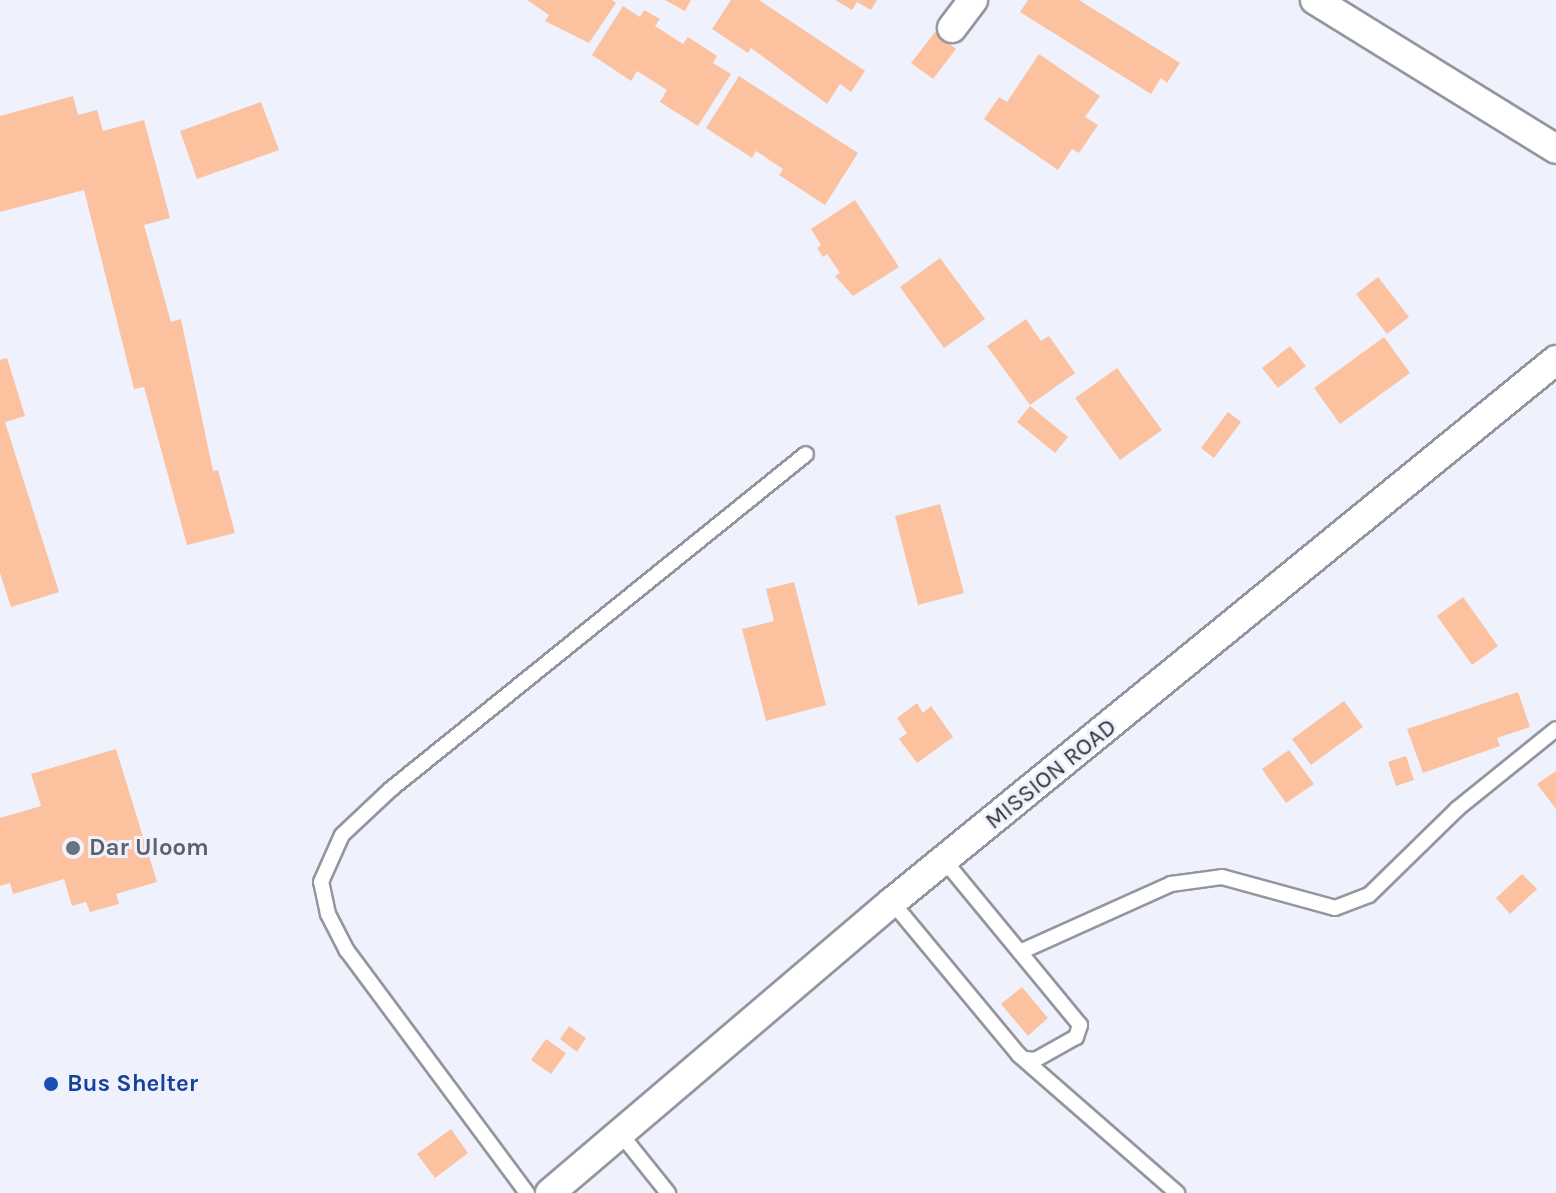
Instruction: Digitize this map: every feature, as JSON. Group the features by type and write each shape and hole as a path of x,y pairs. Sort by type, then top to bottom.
{"street":[{"path":"952,28 973,0"},
{"path":"1315,0 1556,149"},
{"name":"MISSION ROAD","path":"550,1193 892,902 1556,360"}],"lane":[{"path":"527,1193 347,951 328,914 321,882 342,835 391,789 806,454"},
{"path":"1020,952 1171,884 1222,877 1335,908 1369,895 1457,809 1556,729"},
{"path":"944,860 1080,1025 1076,1037 1035,1060 1026,1059"},
{"path":"892,902 1026,1059 1177,1193"},
{"path":"620,1133 668,1193"}],"building":[{"path":"527,0 612,0 616,3 589,43 545,21 549,15"},
{"path":"665,0 691,0 685,11"},
{"path":"731,0 759,0 865,71 851,92 840,84 827,104 751,48 748,53 712,29"},
{"path":"835,0 877,0 871,10 857,2 852,10"},
{"path":"1028,0 1079,0 1180,63 1167,83 1161,78 1151,94 1020,12"},
{"path":"623,6 640,17 644,10 660,19 655,26 683,44 688,37 717,56 713,63 731,74 698,126 660,102 667,90 637,71 631,81 592,55"},
{"path":"935,32 956,49 933,79 911,63"},
{"path":"1039,54 1100,96 1085,117 1098,125 1079,153 1072,149 1058,170 984,119 999,97 1007,102"},
{"path":"739,76 858,153 825,205 779,175 783,169 756,151 752,158 706,128"},
{"path":"73,96 78,115 97,110 103,131 144,120 170,218 144,225 171,322 181,319 213,471 218,470 235,533 187,545 144,387 134,389 84,190 0,212 0,116"},
{"path":"261,102 279,150 197,179 180,131"},
{"path":"855,200 899,267 853,296 835,276 840,273 827,254 823,257 817,248 821,245 811,229"},
{"path":"940,258 985,319 944,348 900,287"},
{"path":"1378,277 1409,317 1387,334 1356,294"},
{"path":"1026,319 1041,341 1049,336 1075,373 1030,405 987,346"},
{"path":"1384,337 1410,373 1340,424 1314,388"},
{"path":"1290,346 1306,366 1278,388 1262,368"},
{"path":"7,358 25,416 5,422 59,592 11,607 0,573 0,360"},
{"path":"1117,368 1162,430 1120,460 1075,398"},
{"path":"1030,406 1068,437 1055,453 1017,422"},
{"path":"1228,412 1241,422 1214,458 1201,448"},
{"path":"940,504 964,593 918,605 895,516"},
{"path":"794,582 826,705 766,721 742,629 774,621 766,589"},
{"path":"1463,597 1498,646 1472,665 1437,616"},
{"path":"1518,692 1530,727 1497,738 1500,746 1423,773 1407,729"},
{"path":"1344,701 1363,727 1311,765 1292,739"},
{"path":"917,703 923,713 931,706 953,737 917,763 899,739 907,733 897,718"},
{"name":"Dar Uloom","path":"116,749 157,882 116,894 119,904 90,912 86,902 72,906 64,879 13,894 10,883 0,886 0,818 41,806 31,774"},
{"path":"1289,750 1314,784 1286,803 1262,769"},
{"path":"1406,756 1414,780 1396,786 1388,762"},
{"path":"1556,771 1556,809 1537,784"},
{"path":"1522,874 1537,889 1510,914 1496,898"},
{"path":"1022,987 1048,1018 1028,1036 1001,1004"},
{"path":"569,1026 586,1038 577,1052 560,1039"},
{"path":"546,1039 566,1053 551,1074 531,1060"},
{"path":"451,1129 468,1153 435,1178 417,1154"}],"place":[{"name":"Dar Uloom","path":"73,848"},
{"name":"Bus Shelter","path":"51,1084"}]}
